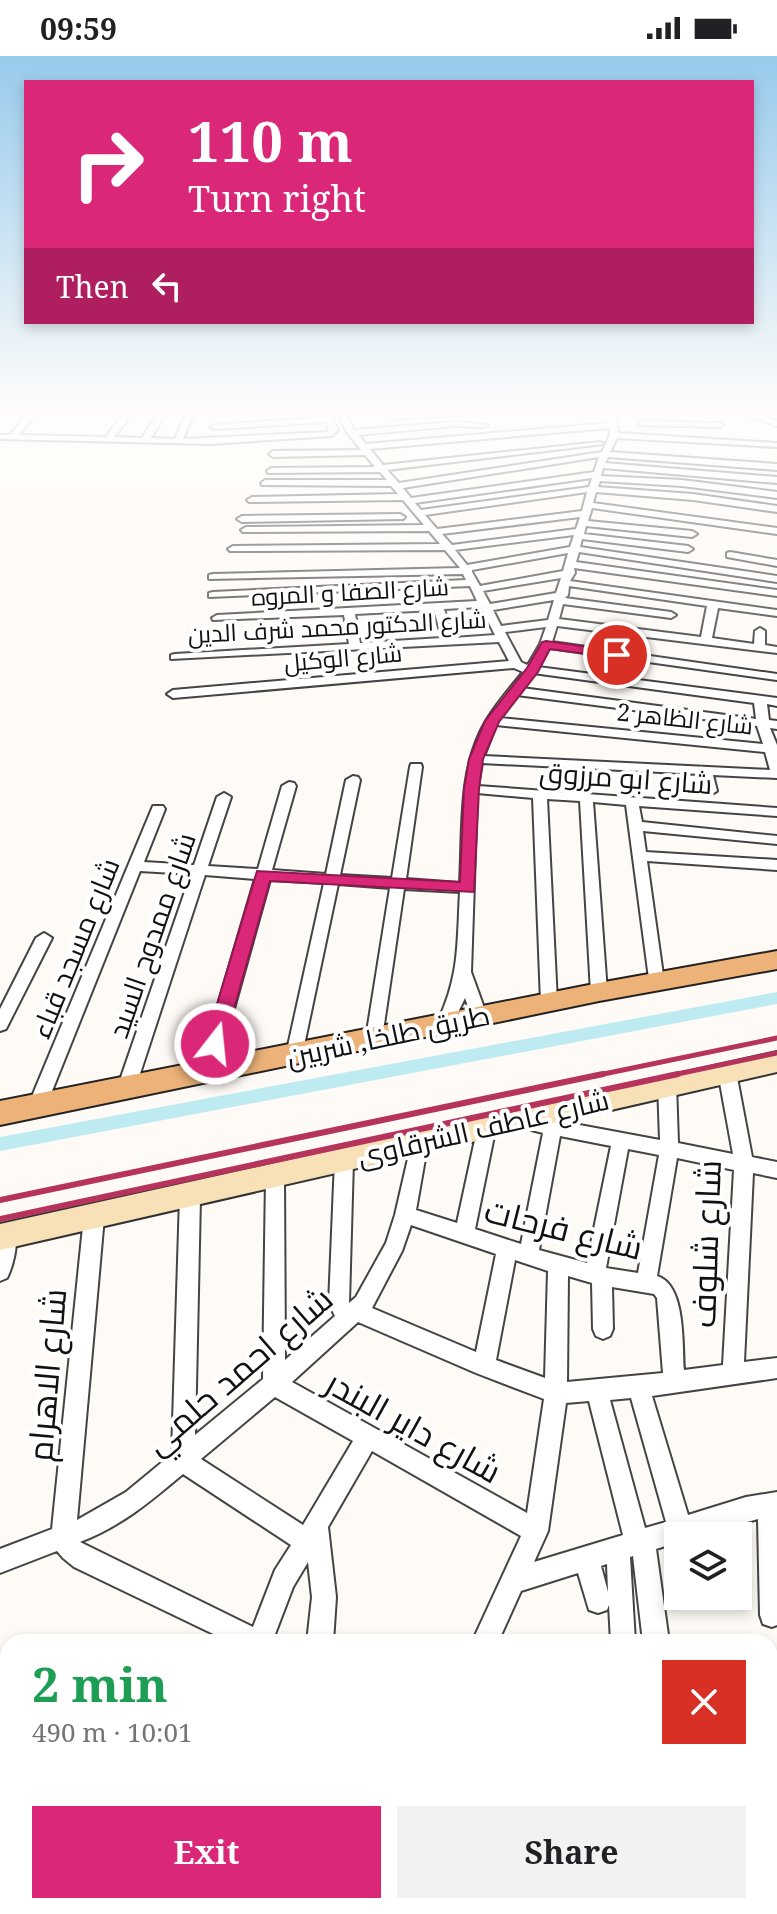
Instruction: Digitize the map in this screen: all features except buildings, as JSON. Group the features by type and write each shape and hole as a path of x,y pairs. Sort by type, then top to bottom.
{"main road":[{"name":"طريق طلخا, شربين","path":"0,1113 599,992 777,960"}],"street":[{"path":"252,500 298,500"},
{"path":"409,500 477,586 516,664 533,669 777,702"},
{"path":"242,519 422,515 465,500"},
{"path":"445,1023 458,996 464,970 471,789 476,759 492,721 533,669 546,644 591,500"},
{"path":"723,500 742,508 777,509"},
{"path":"684,564 695,520"},
{"path":"246,530 434,530 584,521 695,520 776,531 773,542"},
{"path":"584,521 688,549"},
{"path":"238,564 237,549 330,548 372,553 449,548 584,521 692,534"},
{"path":"725,570 739,526"},
{"path":"284,561 287,548"},
{"path":"328,563 330,548"},
{"path":"213,577 466,570 576,549 777,579"},
{"path":"730,555 777,563"},
{"path":"566,583 713,604 752,614 777,613"},
{"path":"566,583 671,615"},
{"path":"213,595 566,583 777,593"},
{"name":"شارع الصفا و المروه","path":"217,618 486,606 566,583"},
{"path":"666,636 674,598"},
{"path":"706,641 713,604"},
{"path":"438,606 448,641"},
{"path":"349,611 355,646"},
{"name":"شارع الدكتور محمد شرف الدين","path":"175,657 448,641 555,622 777,650"},
{"path":"759,648 760,631"},
{"path":"546,644 616,660 677,669 777,677"},
{"path":"573,662 576,649"},
{"name":"شارع الوكيل","path":"173,694 516,664"},
{"path":"515,691 770,724"},
{"path":"476,759 777,772 770,724 760,700"},
{"name":"شارع الظاهر 2","path":"492,721 774,749"},
{"path":"374,1038 416,767"},
{"path":"706,771 710,791"},
{"path":"294,1055 353,780"},
{"path":"207,1073 289,786"},
{"name":"شارع ابو مرزوق","path":"471,789 777,812"},
{"path":"540,794 549,1002"},
{"name":"شارع ممدوح السيد","path":"126,1089 224,797"},
{"path":"586,798 599,992"},
{"path":"632,801 656,982"},
{"name":"شارع مسجد قباء","path":"37,1106 158,809"},
{"path":"636,826 777,840"},
{"path":"640,856 777,865"},
{"path":"135,866 468,888"},
{"path":"0,1025 44,938"},
{"path":"464,970 479,1016"},
{"name":"شارع عاطف الشرقاوى","path":"4,1236 190,1197 667,1084 777,1064"},
{"name":"شارع شلوف","path":"727,1072 744,1164 733,1372"},
{"path":"646,1283 669,1149 667,1084"},
{"path":"464,1236 500,1123 553,1127 777,1170"},
{"path":"484,1366 553,1127"},
{"path":"603,1329 598,1276 621,1140"},
{"name":"شارع احمد حلمي","path":"0,1561 63,1538 108,1516 183,1461 352,1315 381,1274 405,1215 419,1142"},
{"path":"344,1160 339,1304 352,1315 556,1393 639,1387 777,1368"},
{"path":"274,1384 275,1177"},
{"path":"190,1197 183,1461 311,1534 324,1597 321,1634"},
{"name":"شارع فرحات","path":"405,1215 598,1276 657,1284 665,1290 674,1381"},
{"name":"شارع الاهرام","path":"63,1538 94,1217"},
{"path":"0,1272 4,1236"},
{"path":"489,1634 536,1531 556,1393 558,1265"},
{"name":"شارع داير البندر","path":"274,1384 367,1439 536,1531"},
{"path":"639,1387 678,1522"},
{"path":"597,1390 654,1634"},
{"path":"261,1634 278,1590 367,1439"},
{"path":"707,1522 773,1505 772,1615"},
{"path":"516,1580 664,1534"},
{"path":"63,1538 71,1550 83,1558 241,1634"},
{"path":"624,1634 632,1545"},
{"path":"587,1559 598,1601"}],"waterway":[{"path":"0,1144 777,998"}],"railway":[{"path":"594,1076 777,1038"},
{"path":"668,1076 777,1053"},
{"path":"0,1200 603,1074"},
{"path":"0,1219 678,1074"}],"route":[{"path":"215,1044 263,875 468,888 471,789 476,759 492,721 533,669 546,644 617,655"}]}
